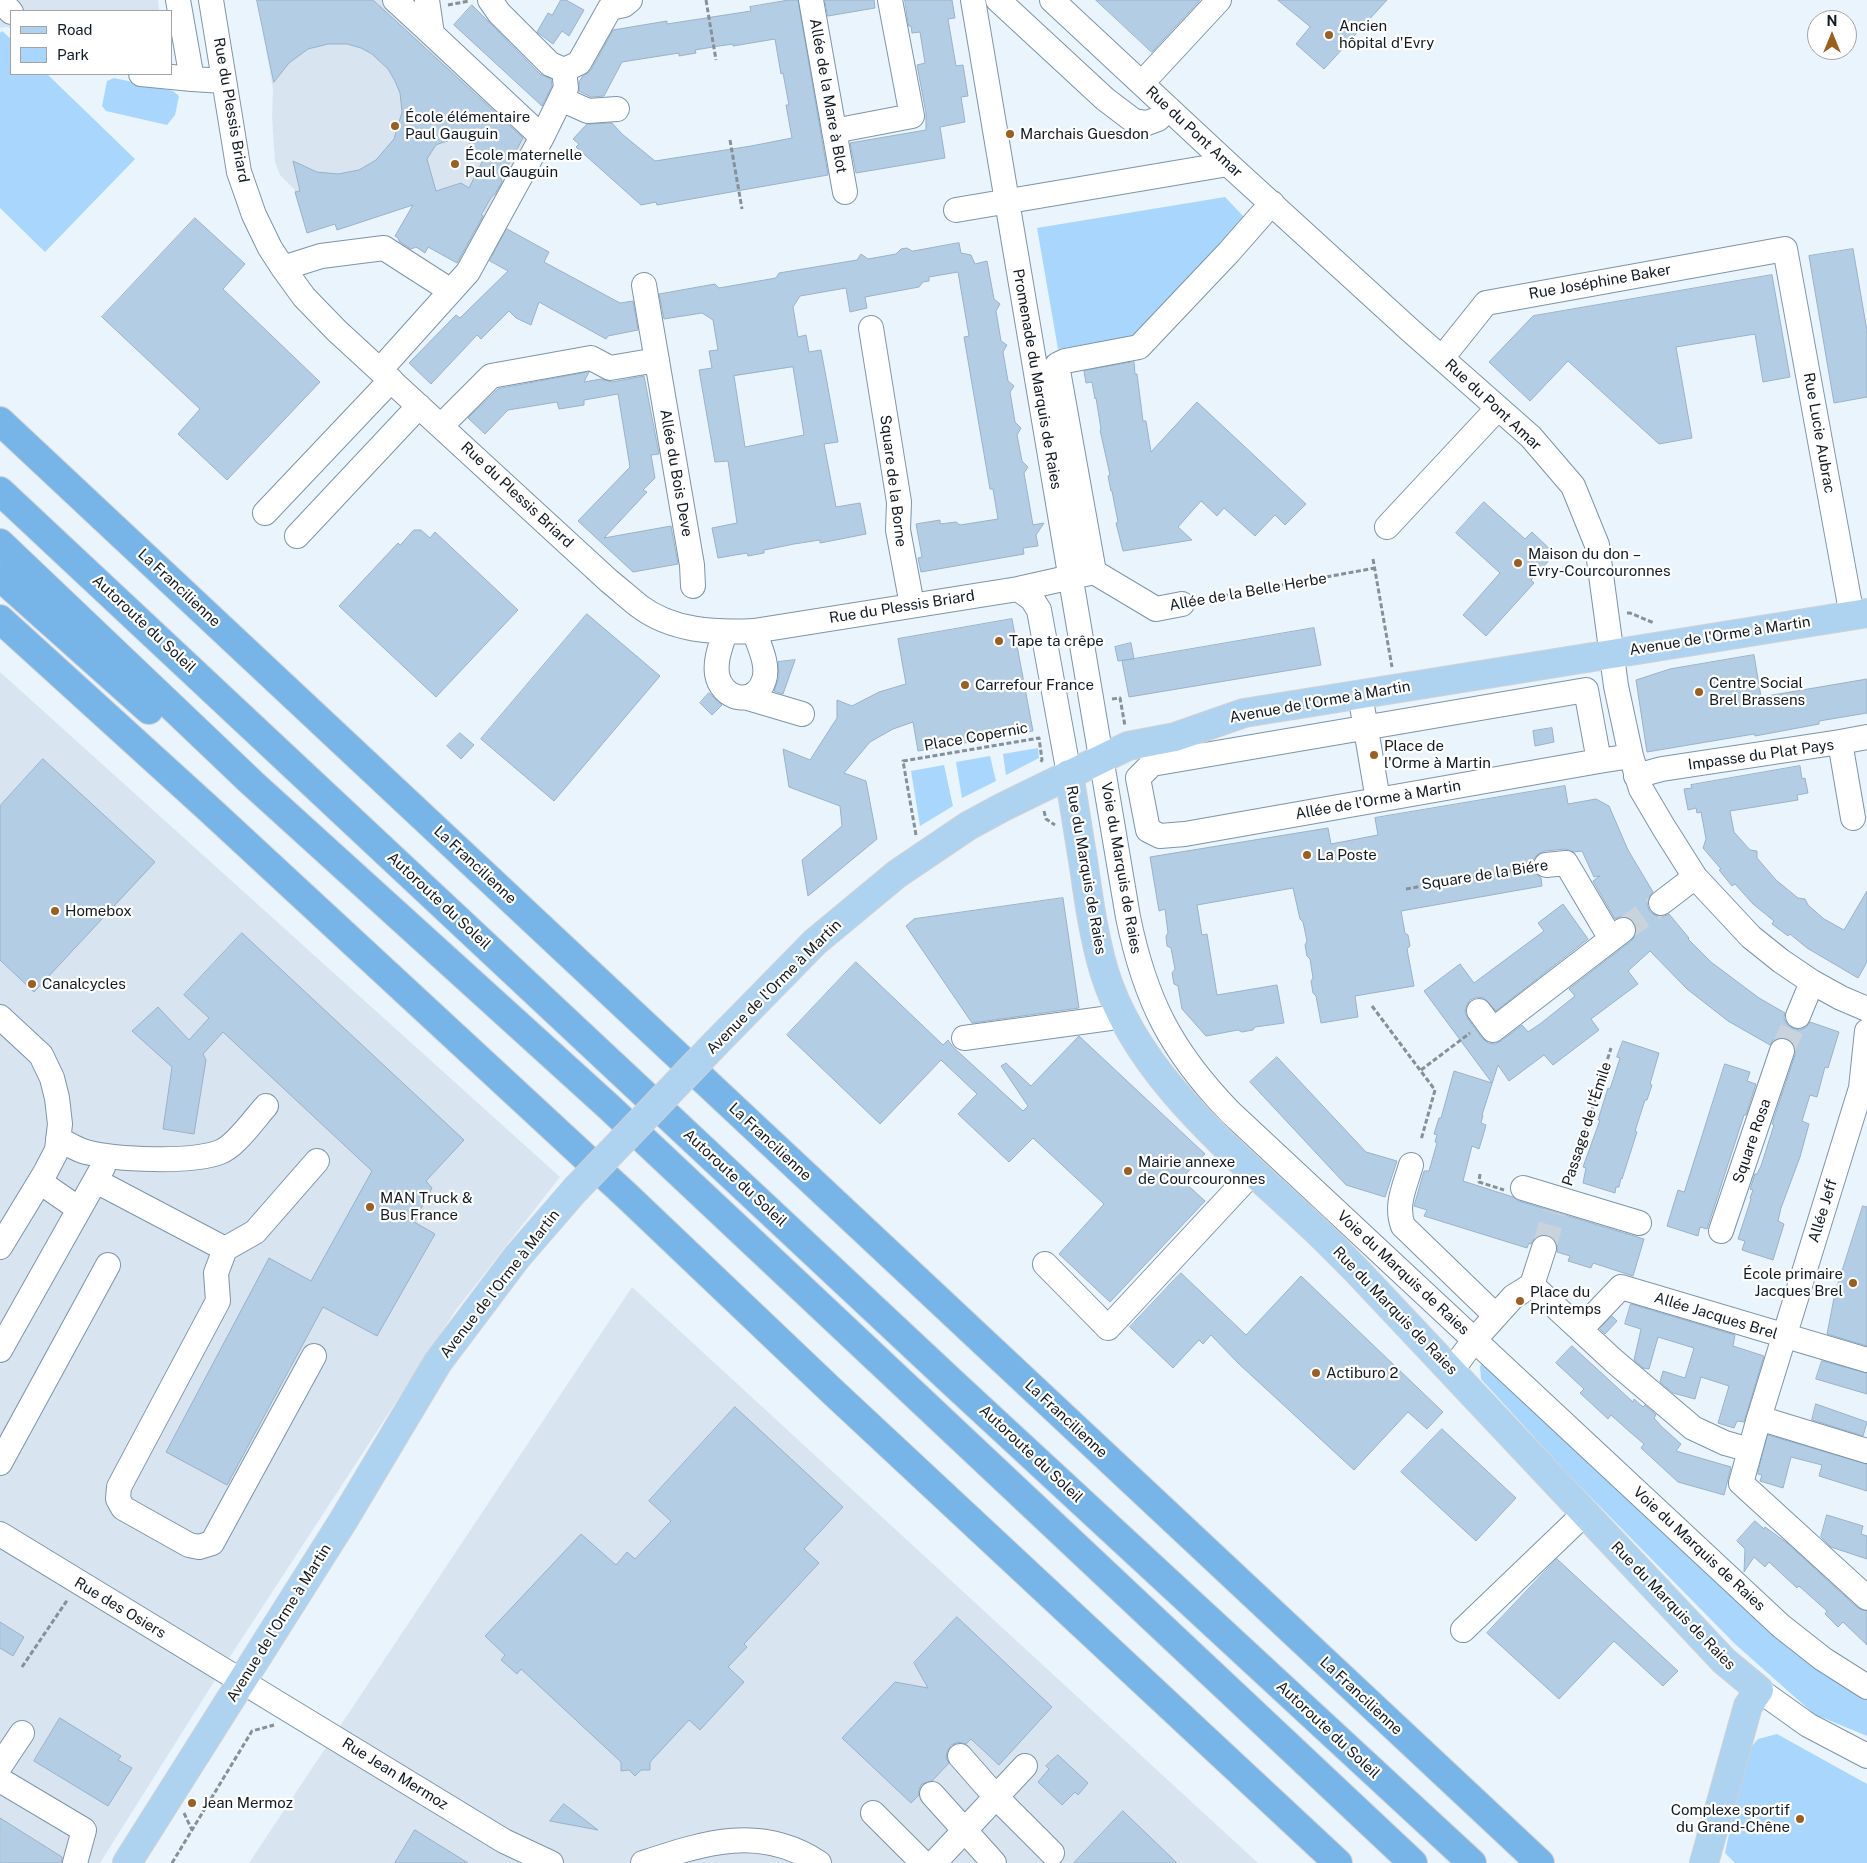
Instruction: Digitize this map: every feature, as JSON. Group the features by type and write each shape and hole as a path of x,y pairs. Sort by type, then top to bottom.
{"highway":[{"name":"La Francilienne","path":"0,421 1540,1863"},
{"name":"Autoroute du Soleil","path":"0,490 959,1388 1472,1863"},
{"path":"0,543 252,783 609,1106 1413,1863"},
{"path":"0,577 190,747 252,783"},
{"path":"0,619 210,810 620,1189 834,1393 1338,1863"}],"main road":[{"name":"Avenue de l'Orme à Martin","path":"127,1863 343,1521 438,1362 517,1257 575,1190 815,942 897,874 968,826 1102,757 1128,746 1176,736 1244,713 1860,615"},
{"name":"Rue du Marquis de Raies","path":"1069,774 1093,929 1105,973 1122,1013 1145,1055 1177,1095 1253,1172 1337,1251 1452,1370 1724,1661 1750,1684"},
{"path":"1687,1863 1720,1734 1750,1684"},
{"path":"1704,1863 1748,1706 1750,1684"}],"street":[{"path":"0,0 10,11"},
{"path":"178,0 192,78"},
{"name":"Rue du Plessis Briard","path":"211,0 240,172 254,215 270,248 283,268 304,296 337,331 640,607 665,620 701,630 725,632 754,631 1018,589 1071,577"},
{"path":"395,0 542,137"},
{"path":"490,0 498,13 550,64 564,70 579,63 610,8 624,5 630,0"},
{"name":"Allée de la Mare à Blot","path":"811,0 844,192"},
{"path":"834,132 912,116 890,0"},
{"name":"Promenade du Marquis de Raies","path":"973,0 1102,757"},
{"path":"998,0 1105,99 1134,121 1147,123 1158,119 1168,108"},
{"name":"Rue du Pont Amar","path":"1052,0 1228,164 1531,437 1574,486 1597,545 1622,720 1641,789 1695,877 1751,937 1781,961 1812,982 1841,998 1867,1009"},
{"path":"1142,84 1219,0"},
{"path":"427,4 432,34"},
{"path":"265,513 385,375 468,272 561,99 566,88 564,70"},
{"path":"154,75 224,81"},
{"path":"561,99 588,111 617,109"},
{"path":"956,210 1228,164"},
{"path":"1071,577 1094,572 1056,365 1065,361 1139,347 1229,252 1272,203"},
{"path":"283,268 321,256 384,248 452,291"},
{"name":"Rue Joséphine Baker","path":"1442,358 1486,303 1785,250"},
{"name":"Rue Lucie Aubrac","path":"1785,250 1860,615"},
{"name":"Allée du Bois Deve","path":"644,285 692,565 693,586"},
{"name":"Square de la Borne","path":"871,328 899,502 898,530 912,606"},
{"path":"441,426 490,376 591,358 610,368 657,360"},
{"path":"297,536 420,406"},
{"path":"1387,527 1498,408"},
{"name":"Allée de la Belle Herbe","path":"1094,572 1156,609 1182,604"},
{"path":"1018,589 1032,599 1039,610 1069,774"},
{"path":"748,698 756,694 765,679 763,655 754,631"},
{"path":"725,632 717,659 717,674 721,687 735,697 748,698 802,714"},
{"path":"1366,727 1586,690 1600,762"},
{"path":"1360,694 1378,800"},
{"name":"Allée de l'Orme à Martin","path":"1366,727 1152,764 1138,778 1148,830 1160,836 1185,834 1600,762 1634,766"},
{"path":"1840,742 1867,736"},
{"name":"Impasse du Plat Pays","path":"1634,766 1662,769 1840,742 1853,818"},
{"name":"Voie du Marquis de Raies","path":"1102,757 1135,950 1148,991 1159,1015 1174,1044 1204,1086 1781,1626 1823,1659 1867,1687"},
{"name":"Square de la Biére","path":"1482,1016 1493,1030 1617,934 1566,863 1546,864"},
{"path":"1661,904 1695,877"},
{"path":"1798,1016 1812,982"},
{"path":"964,1038 1110,1018 1122,1013"},
{"path":"0,1017 41,1056 52,1078 60,1124 57,1150 40,1182 0,1247"},
{"name":"Allée Jeff","path":"1867,1031 1861,1088 1759,1418 1741,1483 1867,1598"},
{"name":"Square Rosa","path":"1721,1231 1782,1051"},
{"path":"58,1139 86,1152 134,1158 187,1158 222,1152 233,1143 266,1106"},
{"path":"0,1350 110,1155"},
{"path":"314,1356 212,1544 199,1547 189,1545 123,1508 118,1499 118,1487 218,1300 216,1274 225,1248 255,1232 317,1161"},
{"path":"1045,1264 1108,1328 1253,1172"},
{"path":"1404,1172 1399,1211 1403,1226 1496,1316"},
{"path":"96,1181 225,1248"},
{"path":"40,1182 80,1209"},
{"name":"Passage de l'Émile","path":"1523,1188 1560,1201 1639,1223"},
{"path":"1452,1370 1496,1316 1513,1298 1532,1285 1544,1248"},
{"path":"0,1463 108,1265"},
{"path":"1532,1285 1614,1361 1693,1428 1725,1443 1750,1450"},
{"name":"Allée Jacques Brel","path":"1581,1329 1621,1287 1867,1360"},
{"path":"1759,1418 1867,1450"},
{"path":"1463,1630 1585,1513"},
{"name":"Rue des Osiers","path":"0,1534 240,1682"},
{"name":"Rue Jean Mermoz","path":"240,1682 300,1716 504,1841 551,1863"},
{"name":"Rue du Marquis de Raies","path":"1750,1684 1808,1725 1867,1756"},
{"path":"0,1766 22,1732"},
{"path":"960,1756 996,1797 1052,1853"},
{"path":"934,1863 1025,1766"},
{"path":"0,1780 84,1830 75,1863"},
{"path":"932,1794 994,1863"},
{"path":"873,1814 923,1863"},
{"path":"643,1863 679,1851 735,1839 760,1841 786,1847 819,1863"}],"path":[{"path":"427,4 478,0"},
{"path":"706,0 716,60"},
{"path":"730,140 742,209"},
{"path":"1373,559 1395,688"},
{"name":"Allée de la Belle Herbe","path":"1182,604 1375,568"},
{"name":"Place Copernic","path":"916,838 902,762 1039,738 1042,760 1034,769 1038,790 1046,819 1058,827"},
{"name":"Square de la Biére","path":"1406,888 1546,864"},
{"path":"1372,1006 1435,1090 1421,1140"},
{"path":"1421,1070 1482,1016"},
{"name":"Passage de l'Émile","path":"1560,1201 1612,1048"},
{"path":"1478,1182 1480,1174"},
{"path":"22,1667 79,1582"},
{"path":"172,1863 252,1731 274,1725 282,1729"},
{"path":"183,1809 192,1831"}],"shaded area":[{"path":"0,0 158,0 159,10 10,10 10,28 0,28"},
{"name":"École élémentaire Paul Gauguin","path":"257,0 385,0 531,139 461,265 429,247 425,253 414,246 407,251 399,245 399,239 395,236 414,203 334,221 307,233 294,189 280,175 275,162 272,117 273,89"},
{"path":"0,672 560,1177 456,1310 222,1669 100,1863 0,1863"},
{"path":"632,1287 1258,1863 249,1863"}],"green space":[{"path":"2,31 10,38 10,75 48,75 135,159 45,252 0,208 0,33"},
{"path":"114,78 173,91 179,96 175,115 167,125 106,111 102,106 107,81"},
{"path":"1225,197 1246,219 1135,336 1058,349 1037,228"},
{"path":"1038,748 1039,758 1006,775 1003,754"},
{"path":"990,756 996,781 962,798 956,762"},
{"path":"944,765 953,806 920,826 911,771"},
{"path":"1483,1363 1867,1696 1867,1736 1814,1714 1735,1644 1566,1472 1481,1379 1480,1366"},
{"name":"Complexe sportif du Grand-Chêne","path":"1777,1734 1867,1784 1867,1863 1735,1863 1725,1853 1746,1753 1758,1739"}],"building":[{"name":"École élémentaire Paul Gauguin","path":"257,0 373,0 523,138 501,178 502,182 481,215 483,216 457,263 428,247 425,253 416,247 411,249 395,236 413,205 337,230 335,224 307,233 295,192 300,191 293,161 317,172 338,174 359,170 376,160 394,139 402,112 400,93 388,69 372,54 361,48 347,44 328,44 308,49 289,63 274,82","holes":["467,135 473,158 482,162 469,188 461,183 436,191 427,159 436,145"]},
{"path":"561,0 566,0 584,10 569,36 562,31 553,44 537,32 548,13 552,15"},
{"path":"798,0 828,175 657,205 656,202 641,205 576,147 579,144 573,139 587,124 612,123 622,134 655,161 792,138 786,105 789,105 775,39 695,50 696,53 679,56 679,53 622,62 604,96 591,97 579,91 579,82 591,70 613,30 667,21 667,24 751,11 750,7"},
{"path":"825,0 874,0 875,8 828,16"},
{"path":"905,0 952,0 955,18 948,19 956,66 963,65 968,96 961,97 965,122 940,127 945,158 856,173 850,143 926,130 926,113 917,65 925,63 920,32 912,33"},
{"path":"1096,0 1200,0 1152,52"},
{"name":"Ancien hôpital d'Evry","path":"1278,0 1387,0 1324,69 1296,44 1310,27"},
{"path":"472,5 540,74 551,79 552,86 542,106 454,25"},
{"path":"195,218 245,264 223,289 320,382 227,480 178,434 200,409 102,317"},
{"path":"507,229 549,252 544,262 620,303 633,301 638,330 608,336 606,339 539,302 531,325 516,318 509,311 481,339 477,335 431,384 409,363 456,315 460,318 508,271 490,261"},
{"path":"959,243 961,253 971,255 975,264 987,261 994,299 1000,304 996,311 1001,341 1007,345 1003,352 1008,381 1014,386 1010,392 1015,422 1021,428 1017,435 1022,461 1028,467 1024,473 1033,525 1044,523 1036,535 1038,546 1023,548 1024,554 921,572 918,558 922,557 916,524 940,520 940,524 956,522 960,525 998,519 993,489 990,489 964,337 969,336 958,272 929,277 929,281 923,282 919,287 865,297 867,308 850,312 846,288 800,296 793,307 798,337 806,335 809,352 821,350 838,442 824,444 836,507 860,503 866,534 820,543 820,540 794,544 764,550 764,553 748,556 747,553 718,558 712,528 737,523 728,461 715,462 699,370 712,368 709,351 718,350 713,320 702,313 664,319 659,294 715,284 719,288 776,278 779,273 857,260 861,254 868,259 896,254 901,249 907,248 912,251","holes":["793,367 804,435 745,447 734,376"]},
{"path":"1853,249 1867,331 1867,397 1834,403 1809,256"},
{"path":"1772,275 1790,377 1763,382 1755,334 1676,347 1692,438 1659,444 1568,361 1530,401 1489,362 1533,316"},
{"path":"1134,362 1143,421 1146,421 1151,452 1197,402 1306,504 1285,525 1275,515 1255,536 1224,508 1217,516 1201,501 1178,527 1192,540 1123,551 1116,523 1118,522 1108,476 1110,475 1100,430 1096,398 1092,382 1086,383 1084,371"},
{"path":"589,372 584,382 601,379 612,382 644,376 659,454 651,455 655,478 643,490 647,492 604,538 671,526 678,564 633,572 578,521 630,467 618,394 584,400 584,405 559,409 557,402 508,410 485,434 468,418 498,389"},
{"name":"Maison du don – Evry-Courcouronnes","path":"1484,502 1525,539 1532,532 1555,554 1531,580 1534,583 1486,636 1463,615 1500,573 1456,533"},
{"path":"414,530 421,530 430,538 435,532 518,610 436,697 339,606 398,543 400,545"},
{"path":"587,614 660,676 554,801 481,739"},
{"path":"1012,619 1033,731 918,751 913,722 893,729 870,742 844,773 866,781 877,839 808,896 802,860 842,826 840,806 789,787 783,749 810,760 837,718 837,700 852,706 879,692 906,684 898,639"},
{"path":"1314,628 1321,665 1129,697 1122,661"},
{"path":"1131,643 1134,659 1118,661 1115,647"},
{"name":"Centre Social Brel Brassens","path":"1754,655 1761,697 1867,679 1867,713 1819,721 1819,724 1755,736 1754,734 1647,752 1636,680 1670,669"},
{"path":"795,660 783,694 774,691 779,677 778,662"},
{"path":"709,693 722,705 712,715 700,703"},
{"path":"1552,728 1554,742 1535,746 1533,731"},
{"path":"460,733 474,745 461,759 447,746"},
{"name":"Homebox","path":"43,759 155,862 34,992 0,960 0,806"},
{"path":"1800,766 1802,779 1805,778 1808,793 1797,795 1798,800 1730,811 1734,832 1750,850 1757,851 1757,858 1776,880 1798,898 1805,899 1808,905 1824,919 1844,930 1867,891 1867,962 1858,978 1807,948 1790,934 1788,936 1772,924 1774,921 1753,904 1735,884 1732,886 1719,870 1721,869 1703,848 1706,839 1701,812 1697,813 1696,808 1688,810 1684,789 1692,788 1691,785"},
{"path":"1565,786 1568,804 1596,799 1609,806 1628,850 1653,892 1647,904 1650,912 1662,917 1669,914 1688,939 1711,962 1759,998 1785,1013 1784,1018 1792,1028 1800,1030 1810,1022 1839,1032 1828,1068 1825,1067 1817,1097 1810,1095 1802,1121 1809,1124 1800,1157 1781,1208 1778,1221 1784,1224 1773,1260 1742,1250 1745,1241 1738,1239 1751,1199 1753,1190 1750,1189 1755,1174 1757,1174 1761,1166 1774,1125 1772,1124 1795,1055 1795,1048 1792,1042 1786,1038 1773,1040 1770,1045 1728,1021 1687,989 1650,951 1628,971 1638,984 1591,1019 1599,1030 1553,1065 1544,1055 1509,1081 1498,1065 1482,1115 1481,1123 1486,1125 1483,1136 1479,1149 1472,1146 1463,1181 1513,1197 1519,1201 1644,1239 1633,1276 1593,1263 1591,1268 1568,1261 1570,1256 1557,1252 1554,1238 1549,1235 1535,1238 1531,1244 1529,1243 1527,1248 1424,1216 1427,1210 1414,1206 1424,1171 1429,1171 1437,1143 1435,1142 1437,1135 1434,1134 1439,1118 1441,1118 1454,1071 1492,1083 1424,991 1460,964 1474,983 1544,931 1538,923 1563,904 1588,939 1496,1011 1484,998 1477,997 1470,1000 1467,1005 1465,1012 1468,1019 1482,1038 1488,1043 1495,1044 1522,1025 1528,1032 1540,1024 1575,996 1569,989 1635,936 1636,928 1634,921 1628,917 1621,916 1615,919 1593,881 1600,876 1594,877 1582,851 1574,852 1565,849 1545,851 1538,854 1533,860 1532,867 1541,878 1542,886 1401,911 1405,933 1408,935 1410,946 1407,949 1414,986 1355,996 1358,1017 1321,1023 1316,996 1313,993 1310,959 1307,956 1305,945 1307,941 1293,888 1197,905 1202,935 1207,934 1217,995 1277,985 1284,1023 1255,1027 1253,1030 1242,1032 1238,1030 1206,1036 1182,1009 1178,986 1174,984 1172,973 1175,969 1171,948 1167,946 1166,936 1168,933 1165,909 1159,911 1150,857 1328,828 1331,844 1378,835 1375,818"},
{"path":"1063,898 1079,1008 972,1023 906,926 914,919"},
{"name":"MAN Truck & Bus France","path":"242,933 464,1140 426,1181 432,1188 414,1222 435,1234 377,1336 323,1307 227,1485 166,1452 269,1258 311,1281 372,1171 223,1032 203,1054 206,1060 194,1134 163,1129 172,1067 132,1031 158,1007 189,1040 209,1018 184,995"},
{"name":"Mairie annexe de Courcouronnes","path":"856,962 943,1045 948,1040 953,1047 1023,1111 1028,1106 1001,1066 1006,1063 1031,1086 1079,1036 1205,1154 1181,1179 1205,1201 1110,1302 1059,1254 1104,1204 1033,1138 1009,1162 958,1114 977,1094 941,1060 880,1124 787,1035"},
{"path":"1623,1041 1659,1053 1650,1084 1652,1085 1635,1131 1637,1132 1622,1179 1619,1187 1616,1187 1615,1193 1583,1183 1586,1168 1583,1167 1600,1120 1598,1120 1608,1088 1610,1089 1620,1058 1617,1057"},
{"path":"1277,1057 1366,1152 1397,1161 1385,1197 1346,1185 1250,1082"},
{"path":"1725,1064 1750,1072 1747,1081 1756,1084 1707,1229 1700,1227 1698,1236 1667,1226 1678,1190 1684,1192"},
{"name":"École primaire Jacques Brel","path":"1863,1206 1867,1207 1867,1346 1827,1334 1835,1293"},
{"path":"1181,1273 1246,1335 1301,1276 1443,1412 1427,1429 1408,1412 1354,1470 1239,1364 1211,1335 1203,1344 1199,1340 1173,1368 1130,1327"},
{"path":"1631,1304 1735,1335 1733,1346 1764,1356 1744,1422 1737,1421 1734,1428 1718,1423 1729,1386 1701,1377 1695,1399 1673,1393 1660,1382 1663,1371 1685,1378 1694,1348 1658,1337 1649,1369 1643,1368 1634,1360 1641,1329 1625,1324"},
{"path":"1612,1316 1617,1321 1605,1334 1600,1329"},
{"path":"1572,1346 1633,1402 1634,1399 1643,1407 1645,1405 1656,1415 1654,1418 1681,1444 1676,1451 1731,1467 1724,1495 1678,1482 1641,1448 1644,1444 1611,1415 1608,1419 1580,1393 1584,1389 1556,1363"},
{"path":"1822,1361 1867,1373 1867,1394 1816,1379"},
{"path":"1816,1404 1867,1422 1863,1436 1812,1420"},
{"path":"735,1407 843,1507 804,1549 819,1563 744,1644 747,1647 728,1667 744,1682 700,1730 689,1720 650,1762 650,1770 641,1770 635,1776 629,1770 621,1771 621,1762 521,1669 517,1674 501,1660 505,1655 485,1636 581,1534 616,1565 627,1552 635,1559 671,1521 649,1501"},
{"path":"1442,1429 1516,1498 1476,1541 1401,1472"},
{"path":"1768,1435 1867,1464 1867,1491 1819,1476 1822,1465 1791,1457 1783,1488 1760,1481 1762,1475 1758,1474"},
{"path":"1827,1515 1863,1526 1861,1534 1867,1536 1867,1559 1831,1547 1821,1537"},
{"path":"1755,1521 1787,1543 1858,1608 1867,1611 1867,1645 1843,1622 1838,1627 1825,1614 1827,1611 1799,1586 1797,1588 1769,1562 1765,1567 1754,1557 1744,1572 1745,1549 1737,1541"},
{"path":"1557,1559 1678,1671 1663,1686 1614,1641 1559,1699 1487,1633"},
{"path":"957,1617 1052,1707 999,1765 971,1739 966,1744 958,1742 951,1745 946,1758 949,1763 932,1781 922,1784 919,1789 919,1795 911,1803 842,1738 895,1682 928,1688 914,1663"},
{"path":"0,1622 24,1637 13,1656 0,1648"},
{"path":"60,1718 121,1756 118,1760 132,1768 108,1806 34,1761"},
{"path":"1058,1755 1088,1783 1078,1795 1075,1792 1062,1805 1038,1782 1049,1769 1046,1766"},
{"path":"564,1804 598,1830 550,1821"},
{"path":"1123,1811 1177,1863 1074,1863"},
{"path":"0,1818 62,1857 62,1863 0,1863"},
{"path":"415,1830 468,1863 395,1863"}],"tunnel":[{"path":"1623,930 1661,903"},
{"path":"1782,1051 1798,1016"},
{"path":"1544,1248 1554,1212"}],"place":[{"name":"Ancien hôpital d'Evry","path":"1329,35"},
{"name":"École élémentaire Paul Gauguin","path":"395,126"},
{"name":"Marchais Guesdon","path":"1010,134"},
{"name":"École maternelle Paul Gauguin","path":"455,164"},
{"name":"Maison du don – Evry-Courcouronnes","path":"1518,563"},
{"name":"Tape ta crêpe","path":"999,641"},
{"name":"Carrefour France","path":"965,685"},
{"name":"Centre Social Brel Brassens","path":"1699,692"},
{"name":"Place de l'Orme à Martin","path":"1374,755"},
{"name":"La Poste","path":"1307,855"},
{"name":"Homebox","path":"55,911"},
{"name":"Canalcycles","path":"32,984"},
{"name":"Mairie annexe de Courcouronnes","path":"1128,1171"},
{"name":"MAN Truck & Bus France","path":"370,1207"},
{"name":"École primaire Jacques Brel","path":"1853,1283"},
{"name":"Place du Printemps","path":"1520,1301"},
{"name":"Actiburo 2","path":"1316,1373"},
{"name":"Jean Mermoz","path":"192,1803"},
{"name":"Complexe sportif du Grand-Chêne","path":"1800,1819"}]}
